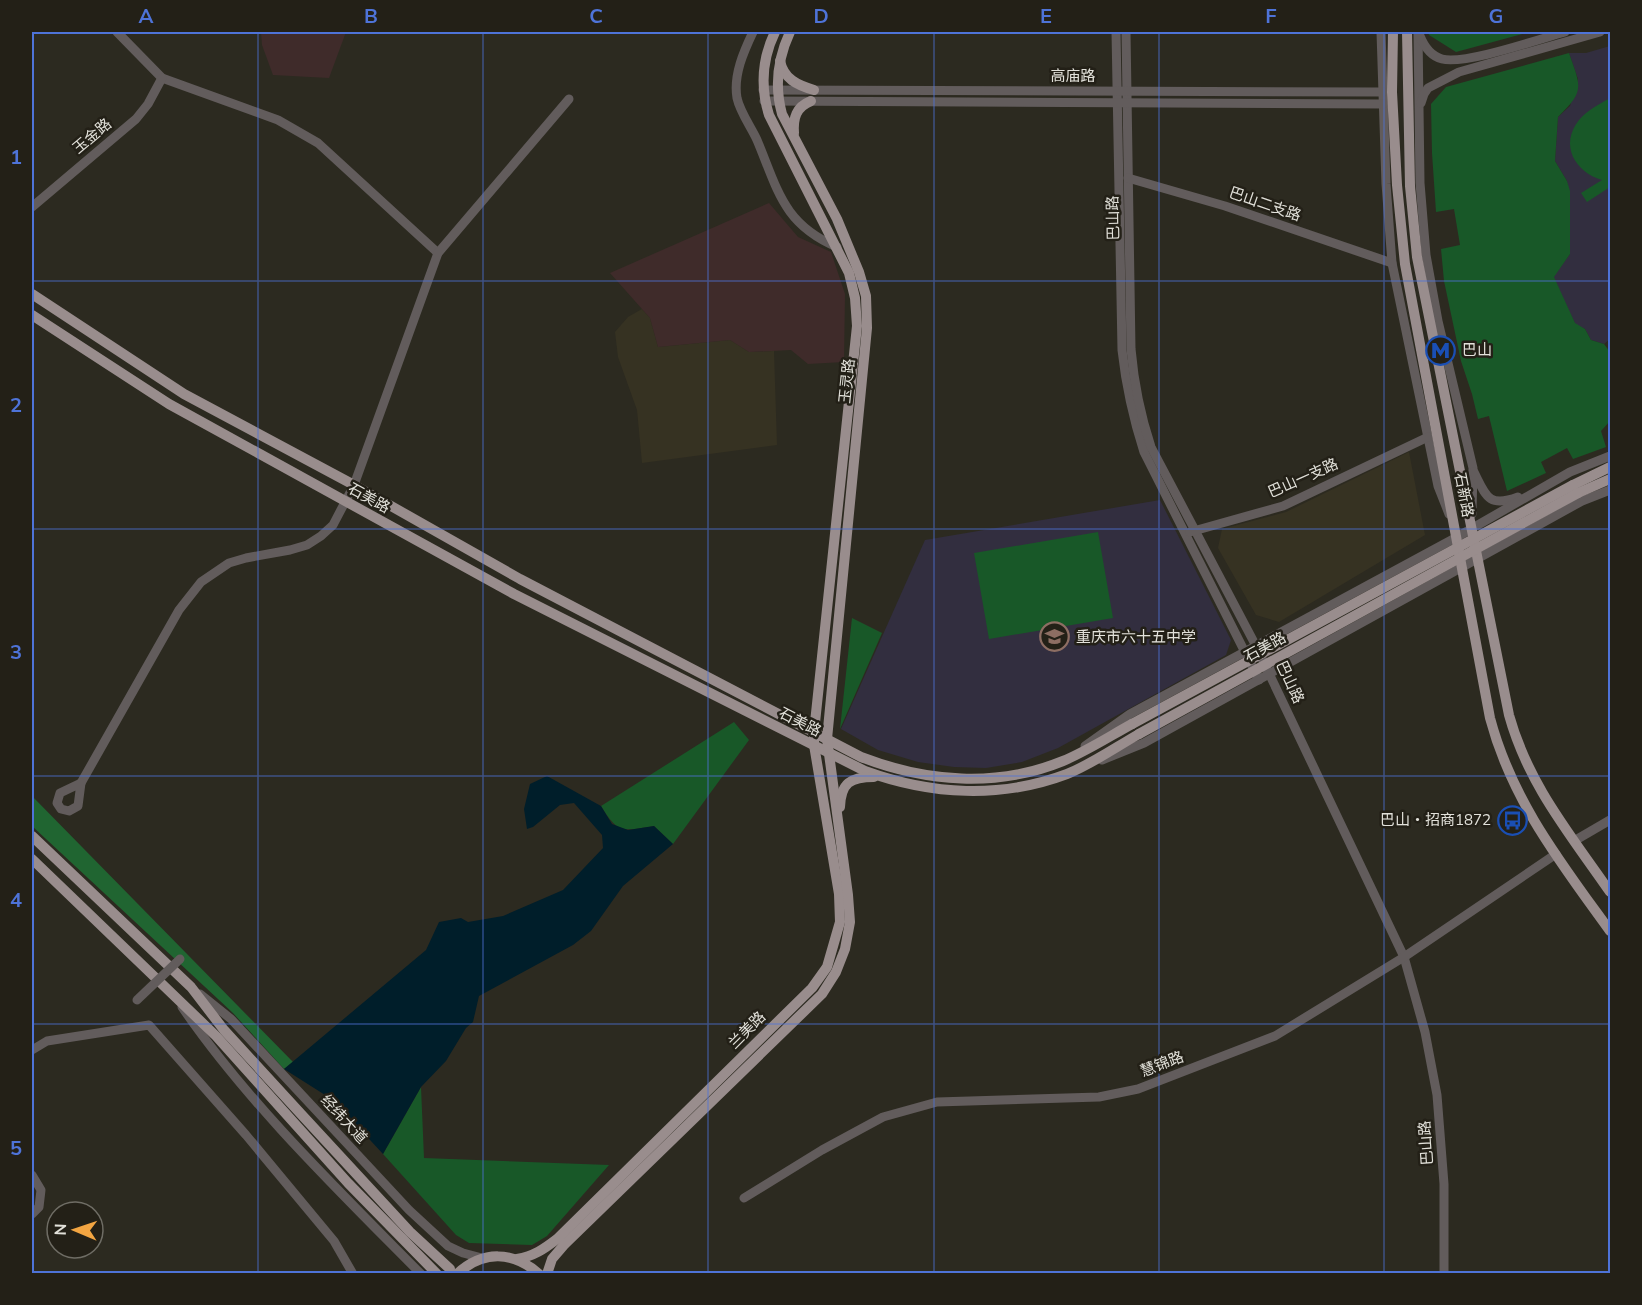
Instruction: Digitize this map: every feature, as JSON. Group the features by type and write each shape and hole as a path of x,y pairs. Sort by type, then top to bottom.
{"main road":[{"name":"玉灵路","path":"775,32 765,59 764,95 769,115 849,273 862,327 827,739 828,753"},
{"name":"玉灵路","path":"790,32 780,60 778,95 782,114 837,219 859,272 866,296 829,584 814,745"},
{"name":"石新路","path":"1393,32 1394,128 1405,264 1490,718 1496,741 1513,783 1556,854 1610,931"},
{"name":"石新路","path":"1407,32 1410,186 1417,257 1514,735 1526,765 1543,796 1611,892"},
{"path":"780,60 786,76 812,95 798,109 793,123 794,136"},
{"name":"石美路","path":"32,294 184,393 354,485 520,579 861,757 908,772 937,777 990,779 1026,774 1064,760 1575,489"},
{"name":"石美路","path":"32,315 169,404 514,594 865,771 883,778 937,790 966,792 1030,786 1069,773 1139,734 1256,675 1575,489"},
{"path":"1575,489 1611,467"},
{"path":"1575,489 1611,479"},
{"name":"兰美路","path":"482,1258 528,1257 542,1251 557,1239 812,988 827,967 835,946 840,922 834,862 814,745"},
{"name":"兰美路","path":"547,1274 552,1259 564,1245 822,994 836,972 845,949 850,922 828,753"},
{"path":"840,834 843,789 858,778 883,778"},
{"name":"经纬大道","path":"32,836 191,987 224,1030 410,1232 454,1271"},
{"path":"32,859 216,1036 341,1175 437,1274"},
{"path":"454,1271 482,1258"},
{"path":"517,1259 529,1265 539,1274"}],"street":[{"path":"117,32 162,78 278,120 299,131 341,163 438,253"},
{"path":"753,32 742,55 737,100 780,198 790,213 804,228 837,248"},
{"name":"巴山路","path":"1116,32 1122,91"},
{"name":"巴山路","path":"1126,32 1122,91 1121,331 1126,386 1133,419 1144,452 1256,675"},
{"path":"1381,32 1386,184 1392,263 1438,486 1457,537"},
{"path":"1418,32 1420,183 1426,255 1438,321 1473,468 1485,494 1495,502 1506,501 1542,487"},
{"path":"1418,32 1426,48 1443,59 1488,54"},
{"path":"1459,72 1449,71 1448,66 1451,63 1565,32"},
{"path":"1418,115 1422,99 1428,88 1459,72 1600,32"},
{"name":"玉金路","path":"32,207 136,119 148,104 162,78"},
{"name":"高庙路","path":"764,95 1122,91 1383,92"},
{"name":"高庙路","path":"812,95 1122,103 1383,104"},
{"path":"81,783 178,610 201,582 229,563 307,545 333,525 354,485 438,253 569,99"},
{"name":"巴山路","path":"1122,103 1128,178 1131,349 1140,415 1151,447 1270,674 1404,957 1425,1032 1437,1095 1443,1173 1444,1274"},
{"name":"巴山二支路","path":"1128,178 1225,206 1392,263"},
{"name":"巴山一支路","path":"1185,533 1283,506 1428,437"},
{"path":"1064,760 1130,714 1472,529 1542,487 1570,472 1611,456"},
{"path":"1472,529 1473,468"},
{"path":"1069,773 1144,743 1256,675 1270,674 1582,501 1611,490"},
{"path":"1574,841 1611,820"},
{"name":"慧锦路","path":"744,1198 822,1150 883,1117 937,1102 1099,1097 1138,1089 1275,1036 1404,957 1556,854"},
{"path":"137,1000 180,959"},
{"name":"经纬大道","path":"191,987 231,1019 409,1210 448,1246 482,1258"},
{"path":"173,995 207,1044 282,1130 421,1274"},
{"path":"32,1050 47,1041 149,1025 246,1135 334,1241 353,1274"},
{"path":"32,1175 41,1190 39,1207 32,1214"}],"shaded area":[{"path":"261,32 346,32 329,78 273,75 262,45"},
{"path":"1610,46 1610,339 1604,344 1591,340 1585,329 1575,324 1553,277 1570,254 1567,181 1555,161 1558,117 1570,106 1578,79 1569,53 1586,53"},
{"path":"769,203 798,237 831,252 845,294 844,362 808,364 791,350 749,352 730,340 658,347 650,318 610,273"},
{"path":"642,309 650,318 658,347 730,340 749,352 774,351 777,445 642,463 637,410 618,357 615,332 628,317"},
{"path":"1409,452 1425,535 1279,622 1256,615 1218,548 1222,529 1286,512"},
{"name":"重庆市六十五中学","path":"1160,500 1231,640 1226,655 1058,748 1022,762 986,768 954,767 918,762 878,750 841,729 925,540"}],"green space":[{"path":"1428,32 1530,32 1456,52 1429,35"},
{"path":"1569,53 1578,88 1573,101 1558,117 1555,161 1570,191 1570,254 1554,277 1575,323 1585,329 1591,340 1604,344 1610,352 1610,421 1601,431 1606,447 1573,459 1567,448 1541,462 1546,473 1507,491 1489,416 1478,419 1461,361 1444,281 1441,249 1460,245 1454,209 1436,212 1431,104 1446,87"},
{"path":"1610,98 1610,187 1587,202 1581,193 1602,180 1584,171 1578,164 1570,148 1570,139 1573,129 1582,116"},
{"path":"1098,532 1113,618 989,639 974,553"},
{"path":"852,618 882,633 840,729"},
{"path":"734,722 749,740 673,844 654,826 628,829 612,822 601,806"},
{"path":"32,796 293,1062 284,1069 233,1013 32,826"},
{"path":"421,1087 424,1158 609,1165 547,1236 532,1245 469,1243 456,1235 383,1154"}],"water":[{"path":"547,776 601,806 612,824 628,830 654,826 673,844 623,886 591,931 573,945 479,996 473,1022 466,1028 446,1061 421,1087 383,1154 333,1100 284,1069 426,950 439,922 461,918 468,922 503,916 563,890 603,848 602,835 574,803 560,805 533,827 527,829 524,809 530,784"}],"place":[{"name":"巴山","path":"1441,350"},
{"name":"重庆市六十五中学","path":"1055,637"},
{"name":"巴山‧招商1872","path":"1512,820"}]}
